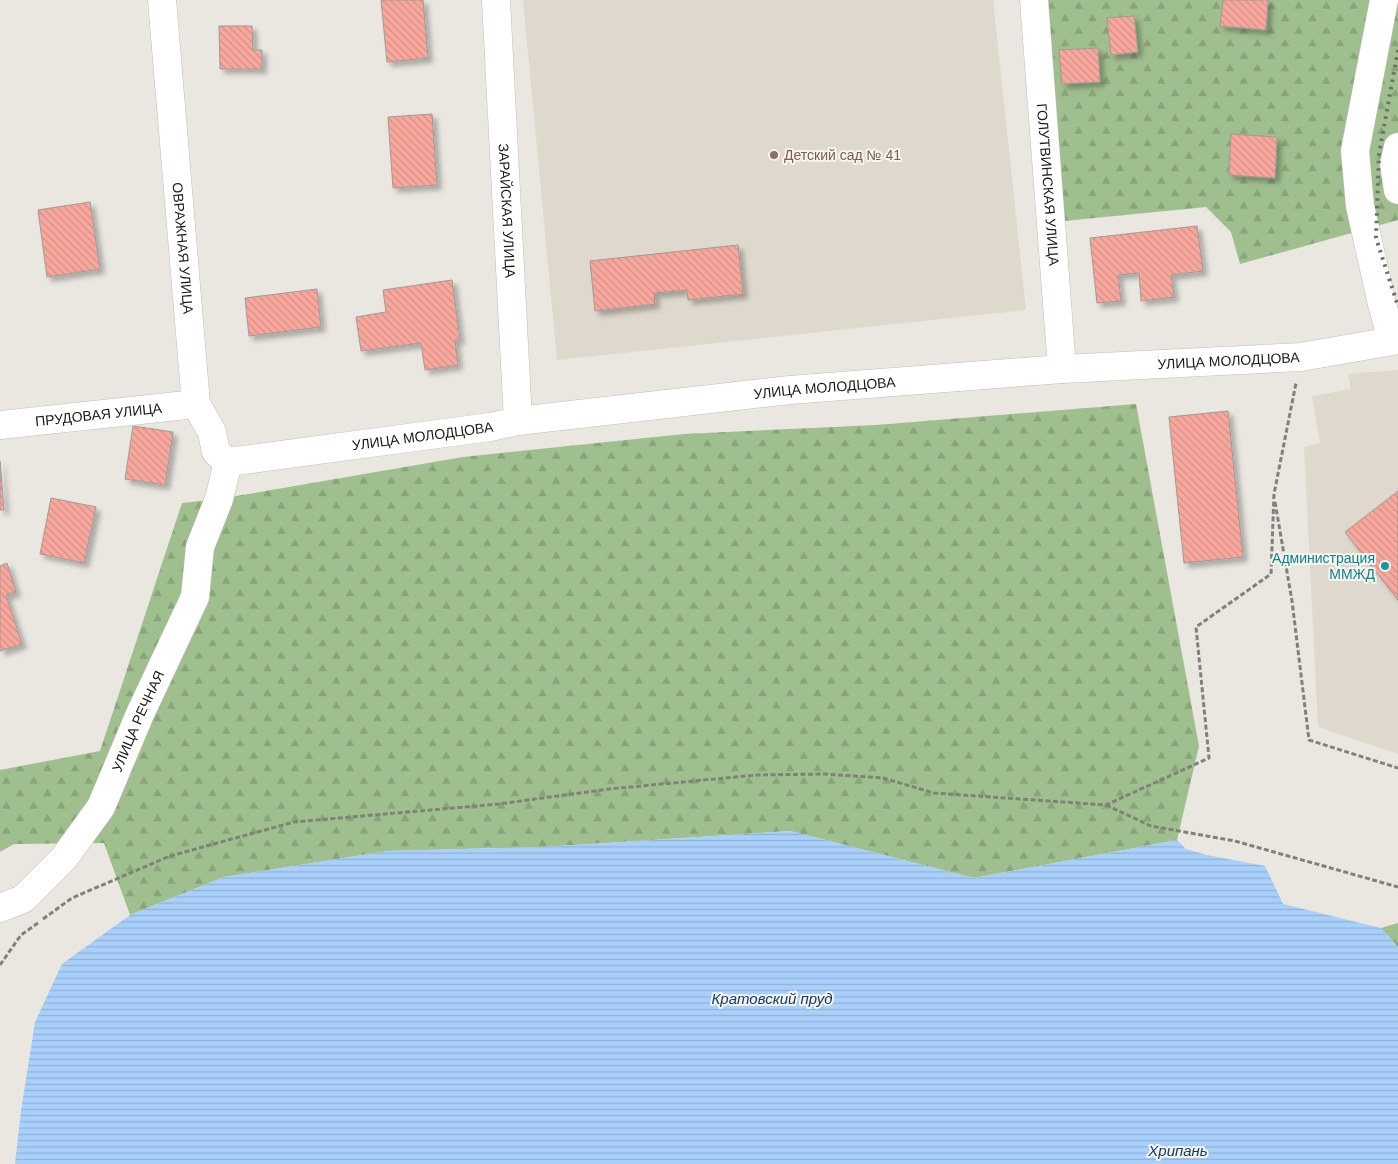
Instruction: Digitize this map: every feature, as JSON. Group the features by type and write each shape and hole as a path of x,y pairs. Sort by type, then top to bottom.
{"street":[{"name":"ОВРАЖНАЯ УЛИЦА","path":"162,0 196,404 212,432 216,452 240,461"},
{"name":"ЗАРАЙСКАЯ УЛИЦА","path":"496,0 518,421"},
{"name":"ГОЛУТВИНСКАЯ УЛИЦА","path":"1034,0 1062,369"},
{"path":"1384,0 1355,151 1360,206 1382,304 1395,340"},
{"path":"1398,147 1394,164 1398,190"},
{"name":"УЛИЦА МОЛОДЦОВА","path":"240,461 481,428 518,421 790,390 1062,369 1301,357 1395,340"},
{"name":"ПРУДОВАЯ УЛИЦА","path":"0,424 196,404"},
{"name":"УЛИЦА РЕЧНАЯ","path":"0,908 23,899 64,858 101,807 140,714 195,597 200,547 219,499 240,461"}],"path":[{"path":"1106,805 1209,758 1196,627 1271,574 1274,494 1301,357"},
{"path":"1274,494 1292,602 1309,740 1398,768"},
{"path":"0,965 21,935 72,898 170,856 294,822 499,804 609,789 757,775 825,774 883,778 934,793 1106,805 1151,826 1235,842 1398,887"}],"shaded area":[{"name":"Детский сад № 41","path":"523,0 993,0 1026,310 557,360"},
{"path":"1398,370 1398,754 1318,727 1304,447 1320,443 1312,396 1351,389 1348,374"}],"green space":[{"path":"1021,0 1398,0 1398,220 1240,264 1231,232 1206,207 1044,223"},
{"path":"1136,404 1199,746 1177,840 974,878 790,831 544,847 388,851 224,877 130,915 104,843 14,844 0,852 0,770 100,751 182,503 219,499 463,457 684,434 876,425"},
{"path":"1398,923 1398,947 1381,928"}],"water":[{"name":"Кратовский пруд","path":"790,831 974,878 1177,840 1186,849 1265,866 1283,904 1381,928 1398,947 1398,1164 15,1164 35,1022 62,964 130,915 224,877 388,851 544,847"}],"building":[{"path":"381,0 423,0 428,58 387,62"},
{"path":"1223,0 1268,0 1266,30 1220,26"},
{"path":"1134,16 1138,52 1111,55 1107,18"},
{"path":"219,26 252,26 253,50 262,50 262,69 220,69"},
{"path":"1098,48 1100,82 1062,84 1059,50"},
{"path":"432,114 437,185 393,188 388,117"},
{"path":"1231,134 1277,137 1275,178 1229,175"},
{"path":"90,202 100,269 47,277 38,210"},
{"path":"1197,226 1203,271 1171,275 1174,297 1141,301 1139,273 1118,275 1121,301 1097,303 1090,238"},
{"path":"738,245 743,294 688,300 687,290 654,293 655,304 595,311 590,261"},
{"path":"452,280 460,340 455,340 458,365 425,370 421,343 361,351 356,317 386,312 383,290"},
{"path":"317,289 321,327 249,336 245,298"},
{"path":"1228,411 1243,557 1184,563 1169,417"},
{"path":"133,426 173,432 165,485 125,479"},
{"path":"0,461 4,510 0,510"},
{"name":"Администрация ММЖД","path":"1398,491 1398,600 1345,532"},
{"path":"51,498 96,507 84,563 40,554"},
{"path":"7,563 16,592 6,595 22,644 0,651 0,566"}],"railway":[{"path":"1398,50 1379,154 1376,238 1398,306"}],"place":[{"name":"Детский сад № 41","path":"774,155"},
{"name":"Администрация ММЖД","path":"1385,566"}],"water label":[{"name":"Хрипань","path":"1178,1150"}]}
